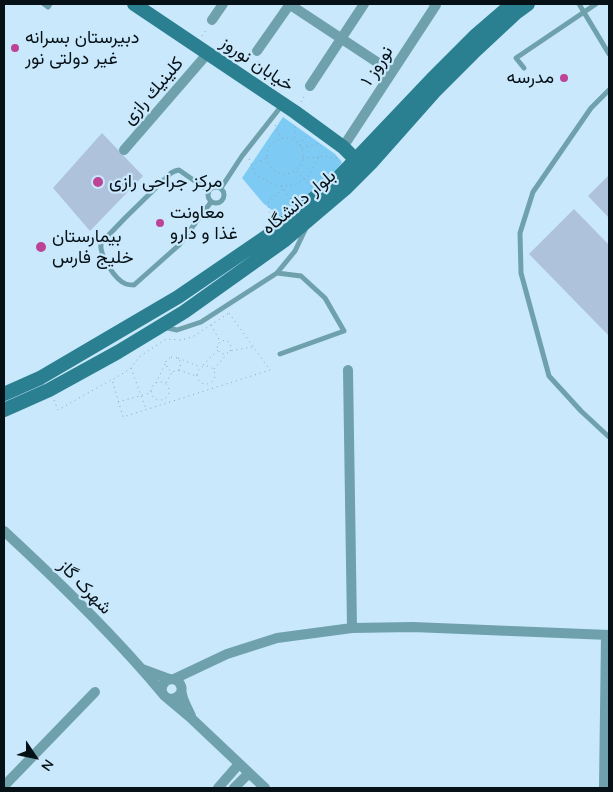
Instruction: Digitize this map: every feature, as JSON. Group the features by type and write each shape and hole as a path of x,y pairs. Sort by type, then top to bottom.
{"main road":[{"name":"بلوار دانشگاه","path":"4,394 40,378 178,298 278,228 336,180 476,35 512,4"},
{"name":"بلوار دانشگاه","path":"4,410 49,390 118,352 184,312 285,240 345,189 434,92 473,53 528,4"},
{"name":"خیابان نوروز","path":"142,6 284,104 338,148 356,160"}],"street":[{"path":"212,20 223,4"},
{"path":"257,51 289,4 392,72"},
{"path":"310,86 364,4"},
{"name":"نوروز ۱","path":"338,148 392,72 436,5 434,4"},
{"name":"كلينيك رازی","path":"124,150 202,49"},
{"path":"348,370 352,628"},
{"name":"شهرک گاز","path":"4,531 47,571 142,668 165,696 192,719 264,788"},
{"path":"202,667 182,690 178,698 172,699 165,696 162,688 164,683 227,654 277,638 352,628 413,627 608,635 604,788"},
{"path":"142,668 180,682 192,719"},
{"path":"4,786 95,692"},
{"path":"218,788 239,764"},
{"path":"234,788 249,773"}],"lane":[{"path":"44,4 48,7 50,4"},
{"path":"579,4 609,54"},
{"path":"524,68 516,58 596,4"},
{"path":"609,90 590,108 533,192 520,234 521,273 549,376 581,411 609,437"},
{"path":"220,188 246,151 284,104"},
{"path":"209,191 179,170 171,173 101,243 102,254 112,272 125,284 134,285 179,245 211,202"},
{"path":"214,187 220,188 224,194 223,199 216,203 211,202 208,197 209,191 214,187"},
{"path":"160,326 178,330 201,322 277,273 295,251 310,219"},
{"path":"277,273 301,276 325,298 344,331 280,354"}],"path":[{"path":"202,49 212,20"},
{"path":"245,78 261,57 257,51"},
{"path":"272,119 281,138"},
{"path":"281,138 288,138 295,141 301,149 303,158 301,165 289,174 274,171 269,166 266,158 267,151 275,141 281,138"},
{"path":"301,149 338,148"},
{"path":"303,158 319,156 338,148"},
{"path":"246,151 256,175 277,186 295,185 309,176 319,156"},
{"path":"251,165 266,158"},
{"path":"296,170 318,195"},
{"path":"280,186 292,200 294,215"},
{"path":"278,228 275,216 269,212 268,201 283,189"},
{"path":"49,390 58,410 131,368 139,357 166,339 182,340 194,336 229,313 270,370 123,417 112,380"},
{"path":"211,325 220,342"},
{"path":"196,376 198,370 218,350 217,346 220,342 225,340 229,342 230,351"},
{"path":"166,384 172,372 179,370 196,376 199,382 205,384 211,382 214,377 214,370 226,354 230,351 253,347"},
{"path":"218,350 221,354 226,354"},
{"path":"156,384 159,382 166,384 169,390 168,397 161,400 154,399 151,392 166,361 171,357 202,367 209,366 214,370"},
{"path":"178,358 181,363 179,370"},
{"path":"166,361 167,368 172,372"},
{"path":"131,368 146,410"},
{"path":"211,382 213,388"},
{"path":"118,402 151,392"},
{"path":"161,400 162,405"}],"shaded area":[{"path":"283,117 335,154 342,162 338,169 283,219 263,203 242,178"}],"building":[{"name":"مرکز جراحی رازی","path":"102,133 143,176 90,231 53,188"},
{"path":"609,175 609,218 588,196"},
{"path":"574,209 609,245 609,336 529,254"}],"place":[{"name":"دبیرستان بسرانه غیر دولتی نور","path":"15,48"},
{"name":"مدرسه","path":"564,78"},
{"name":"مرکز جراحی رازی","path":"98,182"},
{"name":"معاونت غذا و دارو","path":"160,223"},
{"name":"بیمارستان خلیج فارس","path":"41,247"}]}
